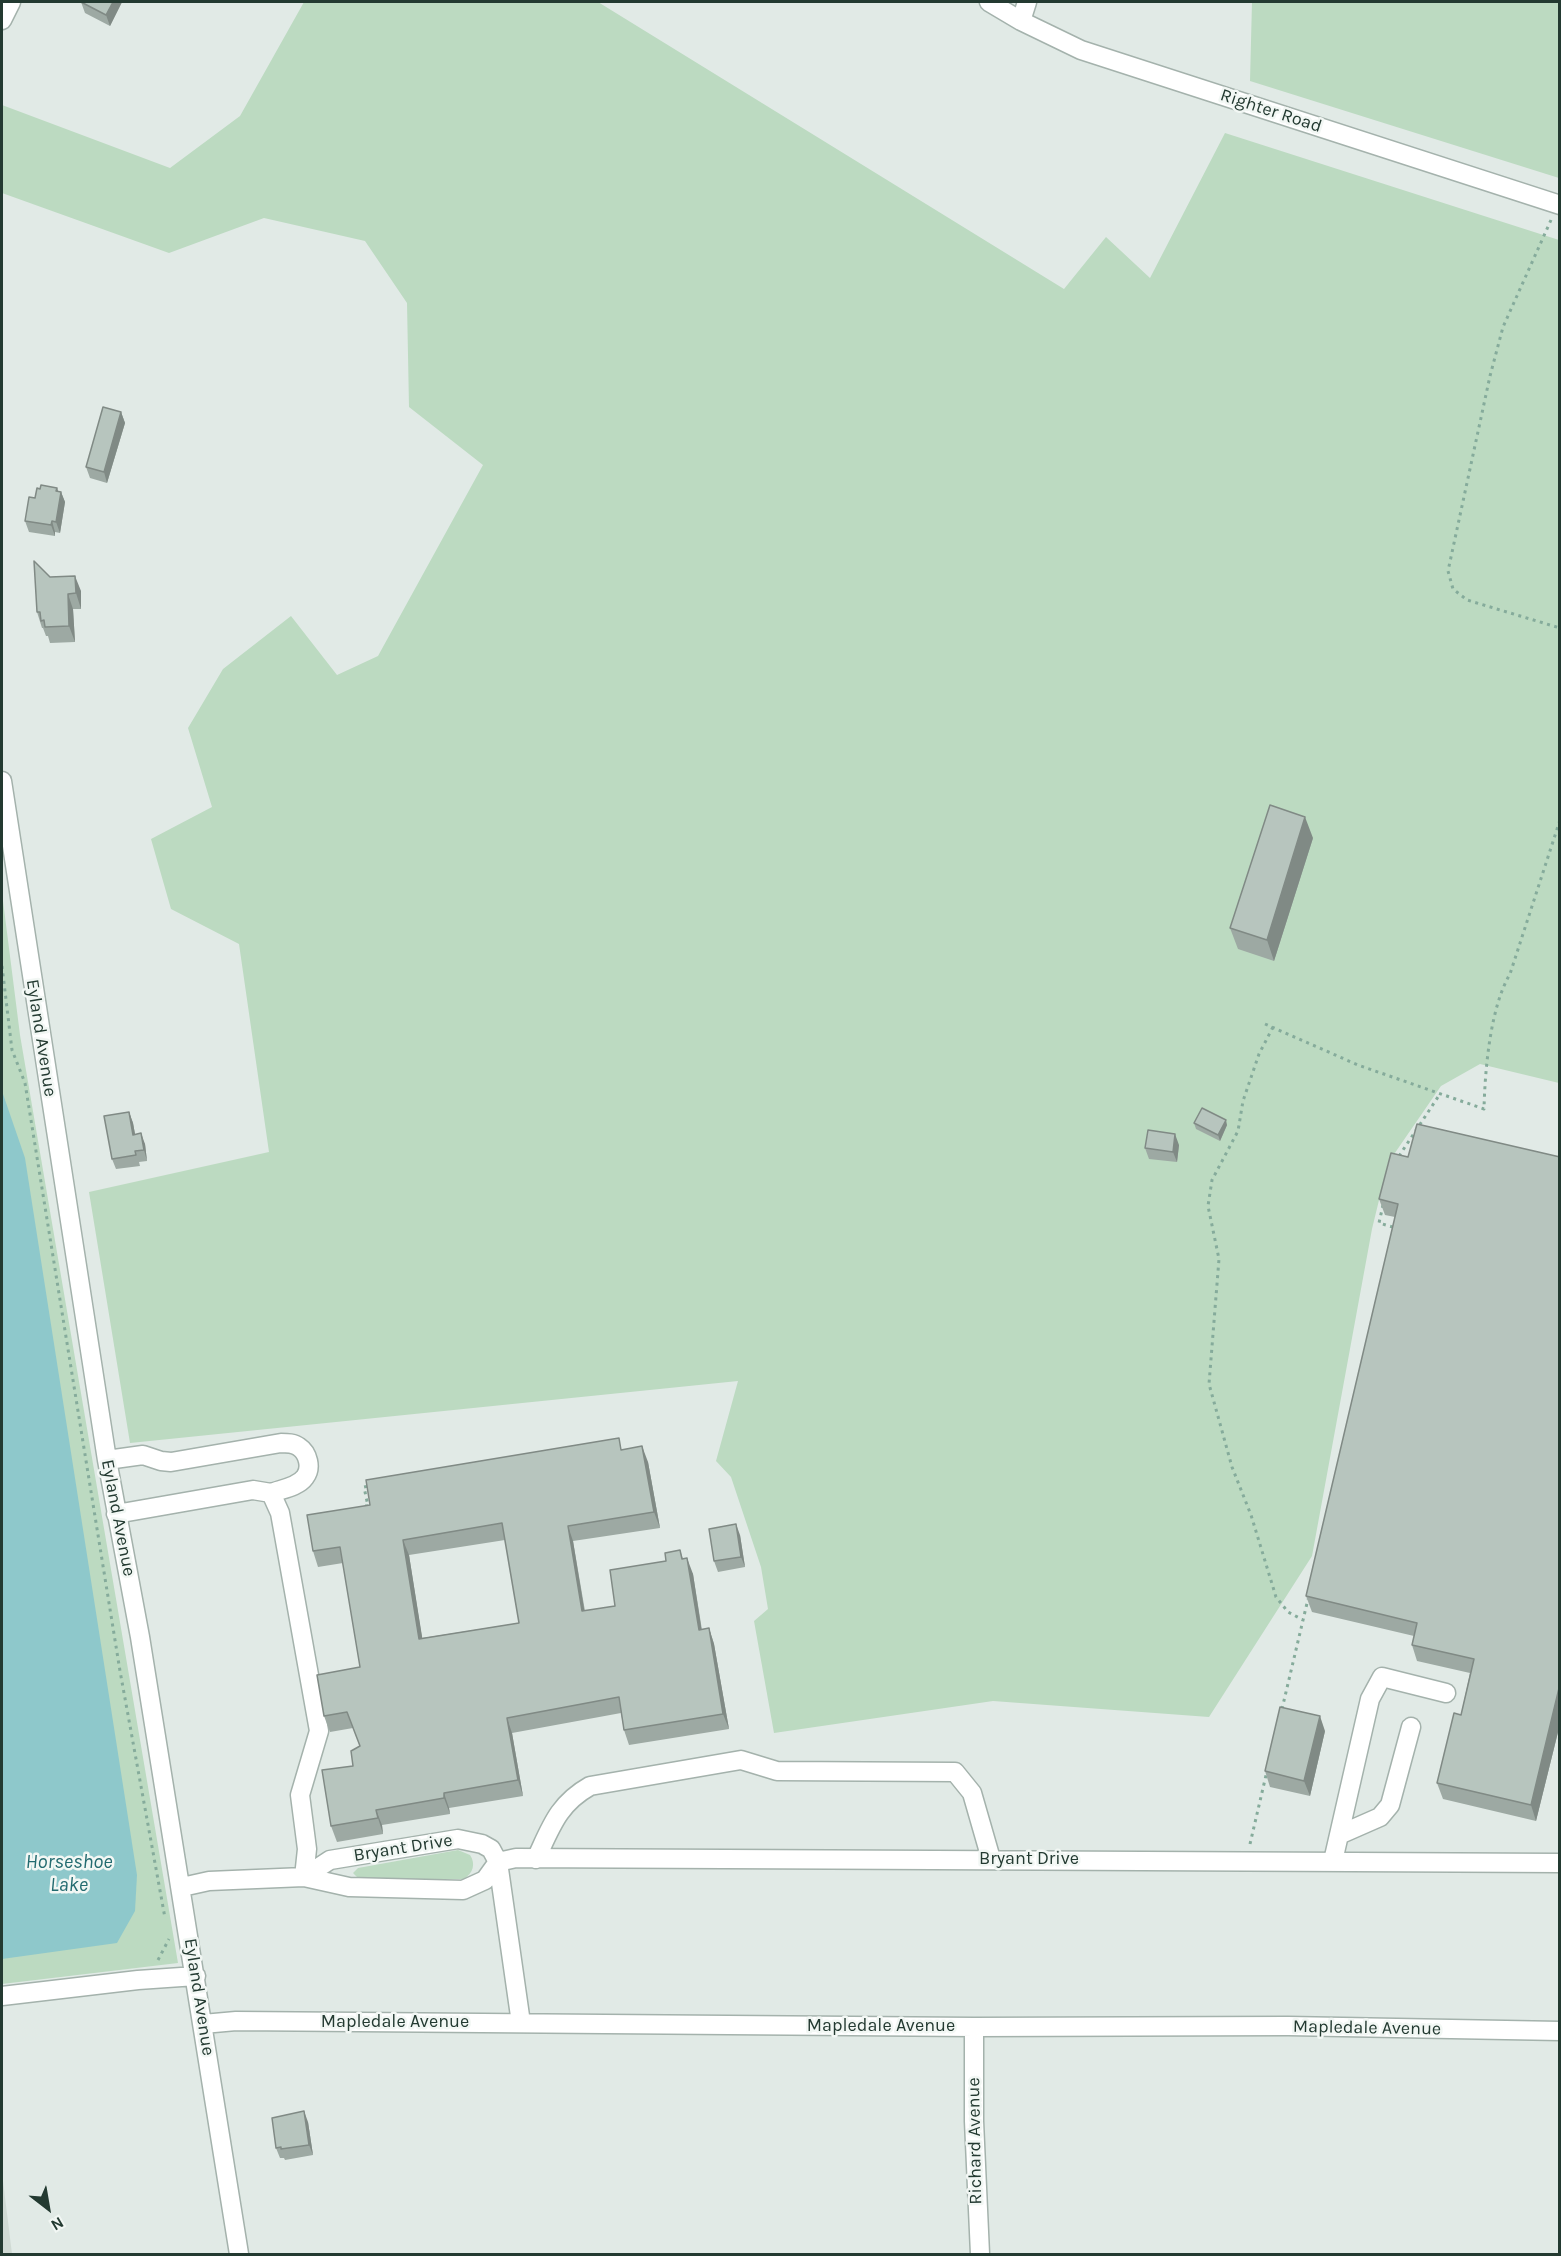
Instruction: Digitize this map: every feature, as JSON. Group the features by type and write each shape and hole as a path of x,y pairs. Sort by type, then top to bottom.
{"street":[{"path":"2,20 11,2"},
{"name":"Righter Road","path":"989,2 1021,21 1081,50 1559,205"},
{"path":"1021,21 1027,2"},
{"name":"Eyland Avenue","path":"2,781 106,1461 140,1637 240,2254"},
{"path":"106,1461 142,1455 171,1462 291,1443 300,1447 309,1464 307,1476 298,1484 271,1493 253,1490 116,1514"},
{"path":"271,1493 280,1513 319,1731 300,1795 307,1849 304,1877"},
{"path":"1333,1861 1370,1699 1382,1677 1446,1693"},
{"path":"1339,1835 1380,1817 1390,1805 1411,1726"},
{"path":"536,1859 555,1817 575,1795 590,1786 741,1760 777,1771 955,1772 972,1793 990,1859"},
{"name":"Bryant Drive","path":"304,1877 330,1860 458,1839 482,1844 491,1849 498,1862"},
{"name":"Bryant Drive","path":"182,1887 209,1881 304,1877 349,1887 463,1890 486,1880 498,1862 516,1858 1560,1863"},
{"path":"498,1862 521,2023"},
{"path":"2,1996 138,1980 196,1977"},
{"name":"Mapledale Avenue","path":"203,2024 236,2021 974,2027 1288,2026 1560,2031"},
{"name":"Richard Avenue","path":"974,2027 974,2132 980,2254"}],"path":[{"path":"1559,205 1503,327 1490,376 1448,571 1453,589 1467,600 1560,628"},
{"path":"1265,1024 1358,1065 1484,1109 1485,1065 1502,987 1510,974 1560,820"},
{"path":"2,966 12,1050 25,1083 120,1671 169,1940 162,1955 153,1966"},
{"path":"1273,1028 1259,1054 1243,1101 1238,1131 1212,1180 1208,1206 1219,1258 1209,1358 1209,1384 1232,1467 1251,1515 1276,1597 1288,1612 1303,1620"},
{"path":"1398,1159 1440,1094"},
{"path":"1384,1201 1379,1223 1396,1228"},
{"path":"356,1508 368,1506 364,1487 376,1485"},
{"path":"1282,1710 1310,1592"},
{"path":"1250,1845 1268,1767"}],"shaded area":[{"path":"2,2173 12,2254 2,2254"}],"green space":[{"path":"304,2 598,2 1064,289 1106,237 1150,278 1225,133 1559,240 1559,1083 1480,1064 1441,1086 1388,1163 1372,1229 1312,1556 1209,1717 993,1701 774,1733 754,1621 768,1609 761,1567 731,1477 716,1461 738,1381 130,1443 89,1192 269,1152 239,944 171,909 151,839 212,807 188,728 223,669 291,616 337,675 378,656 483,465 409,407 407,303 365,241 264,218 169,253 2,193 2,105 170,168 240,116"},
{"path":"1252,2 1559,2 1559,178 1250,81"},
{"name":"Horseshoe Lake","path":"2,893 20,1035 178,1963 2,1984"},
{"path":"458,1850 470,1855 473,1862 470,1874 464,1879 359,1879 353,1873 358,1868"}],"water":[{"name":"Horseshoe Lake","path":"2,1091 25,1158 137,1875 135,1911 117,1943 2,1959"}],"building":[{"path":"81,2 113,2 106,15"},
{"path":"103,407 121,412 104,472 86,467"},
{"path":"41,485 57,488 56,491 61,492 56,522 52,521 51,525 25,521 29,497 35,498 37,488 40,489"},
{"path":"34,561 50,577 75,576 76,593 68,594 69,626 45,627 44,620 41,621 40,612 37,612"},
{"path":"1270,805 1305,817 1267,940 1230,928"},
{"path":"1202,1108 1226,1120 1218,1135 1194,1123"},
{"path":"129,1112 133,1135 141,1133 144,1150 135,1151 136,1155 112,1159 104,1116"},
{"path":"1417,1124 1560,1157 1560,1684 1531,1805 1437,1783 1454,1713 1461,1715 1474,1659 1412,1645 1417,1623 1306,1596 1398,1204 1379,1199 1391,1153 1408,1157"},
{"path":"1148,1130 1175,1134 1173,1152 1145,1148"},
{"path":"619,1438 621,1450 642,1446 654,1512 568,1526 582,1611 615,1606 610,1570 666,1561 665,1553 680,1550 682,1559 687,1558 699,1630 709,1628 723,1714 624,1730 619,1697 507,1718 518,1780 444,1793 444,1798 376,1810 378,1818 331,1826 322,1770 353,1766 351,1751 360,1746 347,1712 324,1716 317,1675 360,1667 340,1547 313,1551 307,1515 370,1505 366,1480","holes":["502,1523 519,1623 419,1639 403,1540"]},
{"path":"736,1524 741,1557 714,1561 709,1529"},
{"path":"1280,1707 1320,1716 1304,1781 1265,1771"},
{"path":"304,2111 309,2145 276,2148 272,2118"}]}
